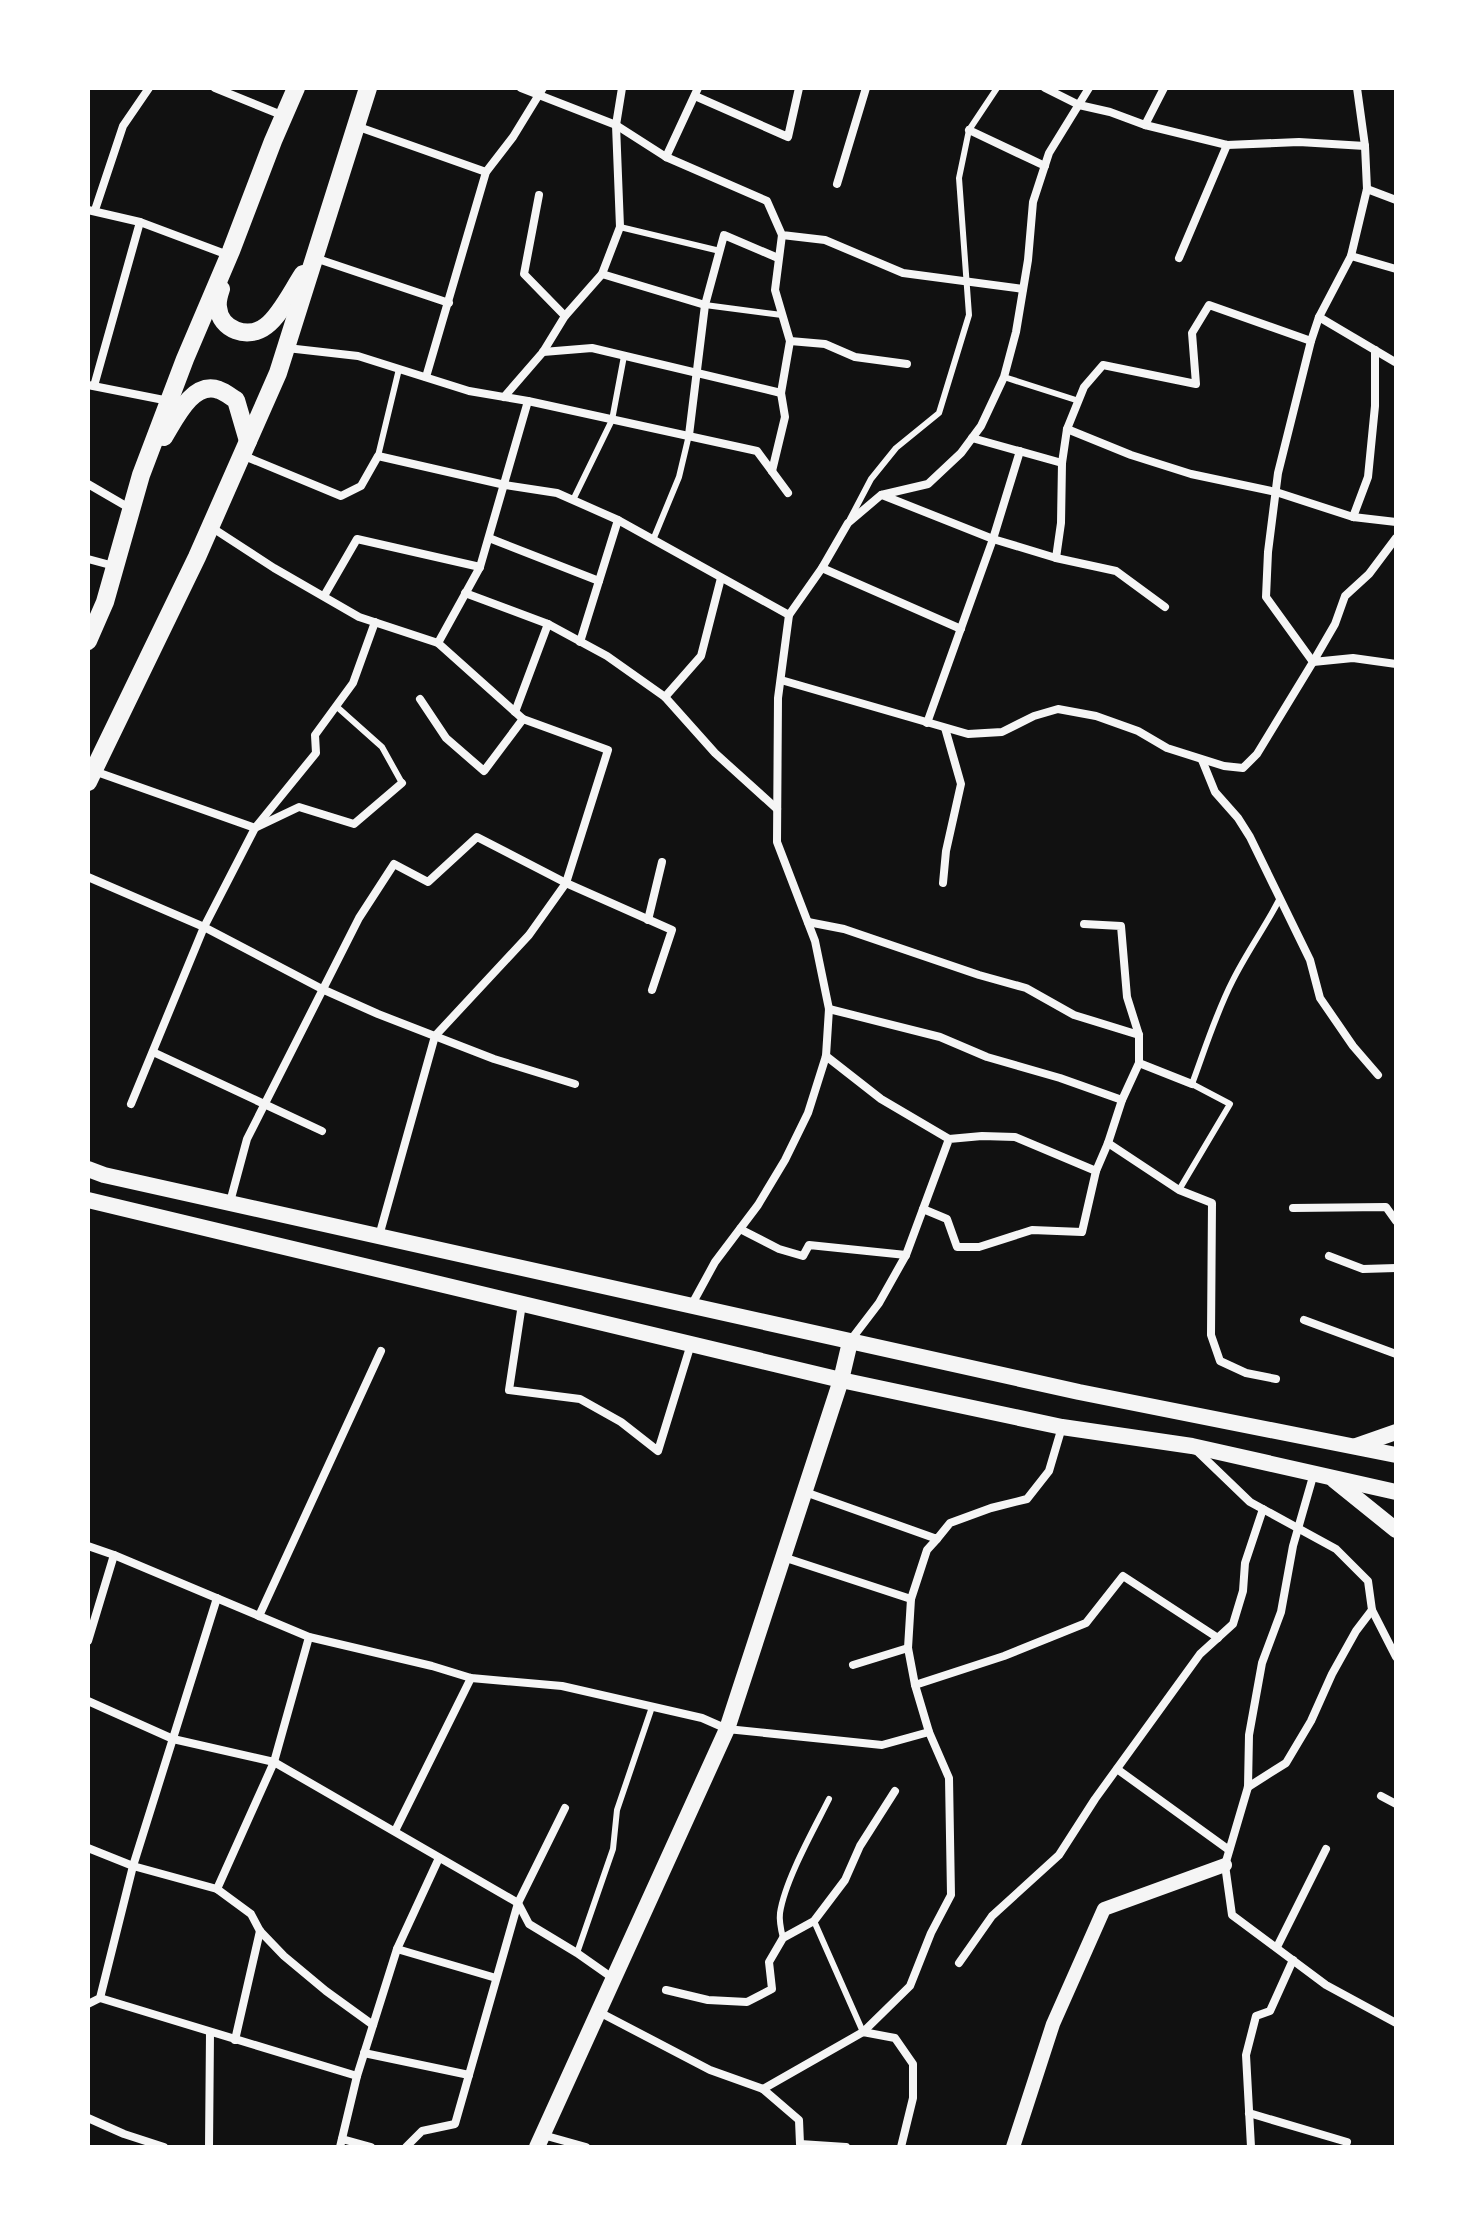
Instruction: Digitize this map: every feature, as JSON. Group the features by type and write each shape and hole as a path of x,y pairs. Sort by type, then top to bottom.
{"main road":[{"path":"88,641 105,602 141,475 296,88"},
{"path":"91,776 210,527 278,373 368,88"},
{"path":"230,253 217,304 225,324 245,333 267,325 314,258"},
{"path":"141,475 183,407 200,390 216,388 236,400 245,448"},
{"path":"88,1169 850,1342 1079,1392 1396,1455"},
{"path":"88,1200 841,1380 1062,1427 1192,1446 1396,1492"},
{"path":"540,2141 727,1729 841,1380 850,1342"},
{"path":"1355,1447 1396,1432"},
{"path":"1322,1474 1396,1530"}],"street":[{"path":"149,88 123,126 92,210 140,222 230,253"},
{"path":"215,88 284,116"},
{"path":"521,88 542,91 616,125 666,157 767,201 782,235 775,290 790,341 781,393 785,417 772,471"},
{"path":"504,397 543,352 565,316 602,274 620,227 616,125 622,88"},
{"path":"666,157 696,92 788,137 799,88"},
{"path":"837,184 866,88"},
{"path":"1045,88 1079,105 1227,145 1299,142 1365,146"},
{"path":"691,1306 715,1262 758,1205 785,1160 808,1113 826,1056 829,1009 815,941 777,842 778,698 789,615 822,568 848,523 881,495 928,484 961,453 981,426 1004,377 1016,332 1033,202 1049,153 1089,88"},
{"path":"1145,125 1164,88"},
{"path":"1313,662 1266,597 1268,552 1278,473 1311,341 1319,317 1351,256 1367,189 1357,88"},
{"path":"426,377 486,172 542,91"},
{"path":"356,126 486,172"},
{"path":"969,130 1045,166"},
{"path":"1179,258 1227,145"},
{"path":"1367,189 1396,200"},
{"path":"539,195 524,274 565,316"},
{"path":"140,222 91,385 169,401"},
{"path":"689,435 705,305 724,235 778,258"},
{"path":"782,235 825,240 903,273 1023,289"},
{"path":"1351,256 1396,269"},
{"path":"314,258 449,303"},
{"path":"602,274 705,305"},
{"path":"1056,558 1067,429 1084,387 1103,365 1196,384 1192,333 1209,305 1311,341"},
{"path":"1319,317 1395,362"},
{"path":"790,341 825,344 855,357 907,364"},
{"path":"286,348 358,356 469,391 757,451 788,493"},
{"path":"543,352 592,348 781,393"},
{"path":"1353,517 1368,477 1375,406 1375,350"},
{"path":"438,643 480,567 528,401"},
{"path":"1067,429 1131,455 1191,474 1276,492 1353,517 1396,522"},
{"path":"972,438 1062,463"},
{"path":"245,448 341,496 361,486 378,456 505,485 557,493 618,520 789,615"},
{"path":"927,723 993,539 1020,451"},
{"path":"88,484 131,509"},
{"path":"881,495 993,539 1056,558 1116,571 1165,607"},
{"path":"580,642 618,520"},
{"path":"210,527 359,617 438,643 523,719 608,750 566,883 529,935 435,1036 379,1236"},
{"path":"489,538 599,581"},
{"path":"781,680 968,734 1002,732 1034,716 1058,709 1096,716 1138,731 1167,748 1224,766 1243,768 1257,754 1313,662 1335,624 1345,596 1369,574 1396,538"},
{"path":"324,596 357,539 480,567"},
{"path":"88,559 115,566"},
{"path":"822,568 961,629"},
{"path":"665,697 701,656 721,578"},
{"path":"465,593 548,624 607,656 665,697 715,753 777,809"},
{"path":"131,1104 204,927 255,828 316,753 315,735 353,683 375,622"},
{"path":"515,712 548,624"},
{"path":"1313,662 1353,658 1396,664"},
{"path":"420,699 446,738 484,771 523,719"},
{"path":"943,883 946,851 961,784 945,728"},
{"path":"1202,760 1215,792 1238,818 1310,960 1320,998 1353,1046 1378,1075"},
{"path":"91,776 255,828 299,807 354,824 402,783"},
{"path":"230,1203 247,1139 359,918 394,864 428,882 477,837 566,883 672,930 652,990"},
{"path":"648,920 662,862"},
{"path":"88,877 204,927 322,989 378,1014 494,1059 575,1084"},
{"path":"808,922 844,929 1026,988 1074,1015 1139,1035"},
{"path":"923,1209 947,1219 957,1247 979,1247 1032,1230 1082,1232 1096,1171 1139,1063 1139,1035 1127,997 1121,926 1084,924"},
{"path":"829,1009 940,1037 987,1057 1122,1100"},
{"path":"153,1052 322,1131"},
{"path":"826,1056 881,1099 949,1139 1015,1137 1096,1171"},
{"path":"1139,1063 1192,1084"},
{"path":"850,1342 879,1303 906,1255 949,1139"},
{"path":"1108,1143 1179,1190 1212,1203 1211,1335 1220,1361 1246,1373 1276,1379"},
{"path":"1293,1208 1386,1207 1396,1221"},
{"path":"740,1229 779,1249 803,1256 809,1245 906,1255"},
{"path":"1329,1256 1363,1269 1396,1268"},
{"path":"522,1304 509,1390 580,1399 621,1422 658,1451 691,1344"},
{"path":"1304,1320 1396,1354"},
{"path":"259,1616 381,1351"},
{"path":"763,2089 863,2032 910,1986 931,1933 951,1895 949,1778 929,1732 915,1685 908,1648 911,1599 927,1550 950,1523 1027,1499 1049,1471 1062,1427"},
{"path":"1192,1446 1250,1502 1336,1549 1368,1581 1372,1610 1396,1657"},
{"path":"1322,1474 1298,1529 1281,1612 1262,1663 1249,1735 1248,1787 1227,1858 1232,1915 1326,1985 1396,2023"},
{"path":"804,1492 937,1539"},
{"path":"959,1963 992,1916 1059,1855 1200,1654 1233,1624 1243,1591 1245,1563 1263,1509"},
{"path":"88,1546 309,1637 471,1678 562,1686 702,1718 727,1729 882,1745 929,1732"},
{"path":"88,1641 114,1555"},
{"path":"783,1557 911,1599"},
{"path":"915,1685 1004,1656 1086,1623 1123,1576 1218,1638"},
{"path":"100,1998 133,1866 217,1598"},
{"path":"1248,1787 1286,1763 1311,1721 1350,1641 1372,1610"},
{"path":"217,1889 274,1762 309,1637"},
{"path":"853,1665 908,1648"},
{"path":"395,1831 471,1678"},
{"path":"88,1701 173,1739 274,1762 518,1903 529,1924 614,1979"},
{"path":"1117,1769 1227,1858"},
{"path":"666,1990 708,2000 747,2002 772,1989 769,1962 783,1938 814,1921 845,1880 860,1846 895,1791"},
{"path":"1381,1796 1396,1804"},
{"path":"406,2147 422,2131 455,2124 518,1903 565,1808"},
{"path":"88,1848 133,1866 217,1889 251,1914 260,1931 294,1965 373,2025"},
{"path":"1277,1947 1326,1849"},
{"path":"371,2147 341,2143 357,2076 397,1949 439,1858"},
{"path":"1013,2147 1053,2024 1104,1909 1227,1858"},
{"path":"235,2040 260,1931"},
{"path":"397,1949 496,1978"},
{"path":"1251,2147 1246,2055 1256,2016 1270,2011 1293,1960"},
{"path":"88,2004 100,1998 357,2076"},
{"path":"599,2012 710,2070 763,2089 799,2120 800,2145 846,2147"},
{"path":"863,2032 895,2038 913,2064 913,2098 901,2147"},
{"path":"209,2147 210,2033"},
{"path":"364,2053 469,2075"},
{"path":"1249,2113 1347,2142"},
{"path":"88,2118 164,2147"},
{"path":"121,2147 124,2134"},
{"path":"540,2141 586,2147"}],"lane":[{"path":"848,523 871,479 896,448 939,413 969,315 959,178 969,130 997,88"},
{"path":"620,227 720,251"},
{"path":"705,305 782,315"},
{"path":"573,500 612,420 624,356"},
{"path":"378,456 399,369"},
{"path":"1004,377 1079,401"},
{"path":"653,540 679,477 689,435"},
{"path":"336,706 382,747 402,783"},
{"path":"1179,1190 1230,1104 1192,1084 1231,983 1279,900"},
{"path":"577,1953 613,1849 617,1810 652,1707"},
{"path":"783,1938 779,1915 786,1893 806,1843 829,1799"},
{"path":"814,1921 863,2032"}]}
